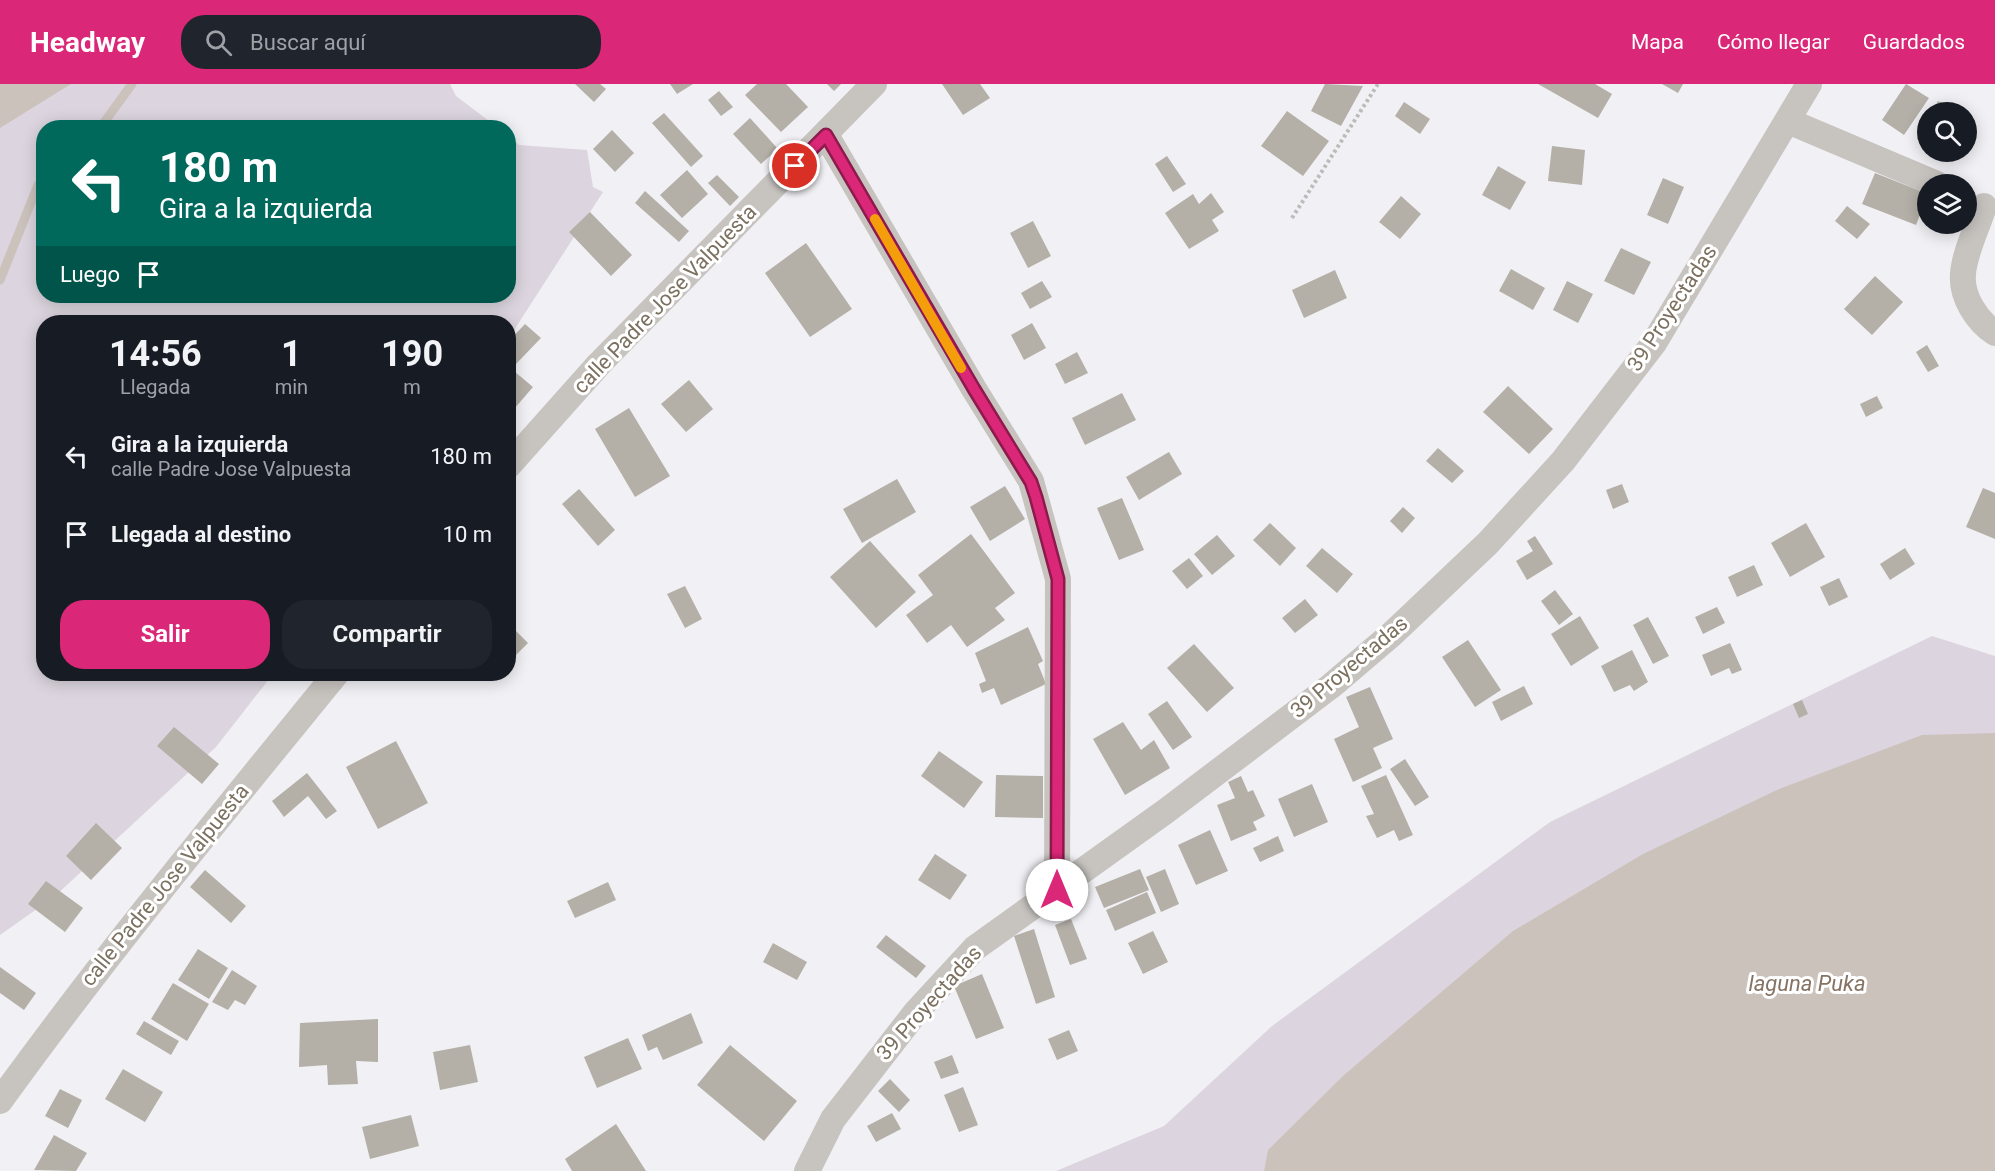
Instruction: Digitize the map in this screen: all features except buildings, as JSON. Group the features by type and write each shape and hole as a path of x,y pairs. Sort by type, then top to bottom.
{"street":[{"name":"calle Padre Jose Valpuesta","path":"516,457 599,364 874,84"},
{"name":"39 Proyectadas","path":"807,1171 832,1119 916,1012 975,948 1057,890 1330,686 1392,634 1488,543 1563,461 1654,343 1809,84"},
{"path":"1788,121 1917,176"},
{"path":"826,135 1031,482 1040,509 1058,579 1057,890"},
{"path":"1982,205 1963,274 1965,290 1976,316 1982,325 1995,333"},
{"name":"calle Padre Jose Valpuesta","path":"0,1101 46,1035 144,909 330,681"}],"path":[{"path":"1292,218 1377,84"}],"shaded area":[{"path":"0,84 450,84 456,96 488,120 36,120 36,303 516,303 516,142 519,145 587,150 593,187 603,192 516,327 516,315 36,315 36,681 268,681 216,747 54,897 0,935"},
{"name":"laguna Puka","path":"1932,636 1995,656 1995,1171 1056,1171 1164,1126 1272,1026 1550,822"}],"water":[{"path":"0,84 71,84 0,128"},
{"name":"laguna Puka","path":"1995,733 1995,1171 1264,1171 1268,1150 1344,1075 1513,931 1643,854 1779,789 1922,735"}],"waterway":[{"path":"106,120 132,84"},
{"path":"0,280 36,190"}],"slow traffic":[{"path":"875,219 961,368"}],"route":[{"path":"795,166 826,135 1031,482 1058,579 1057,890"}]}
